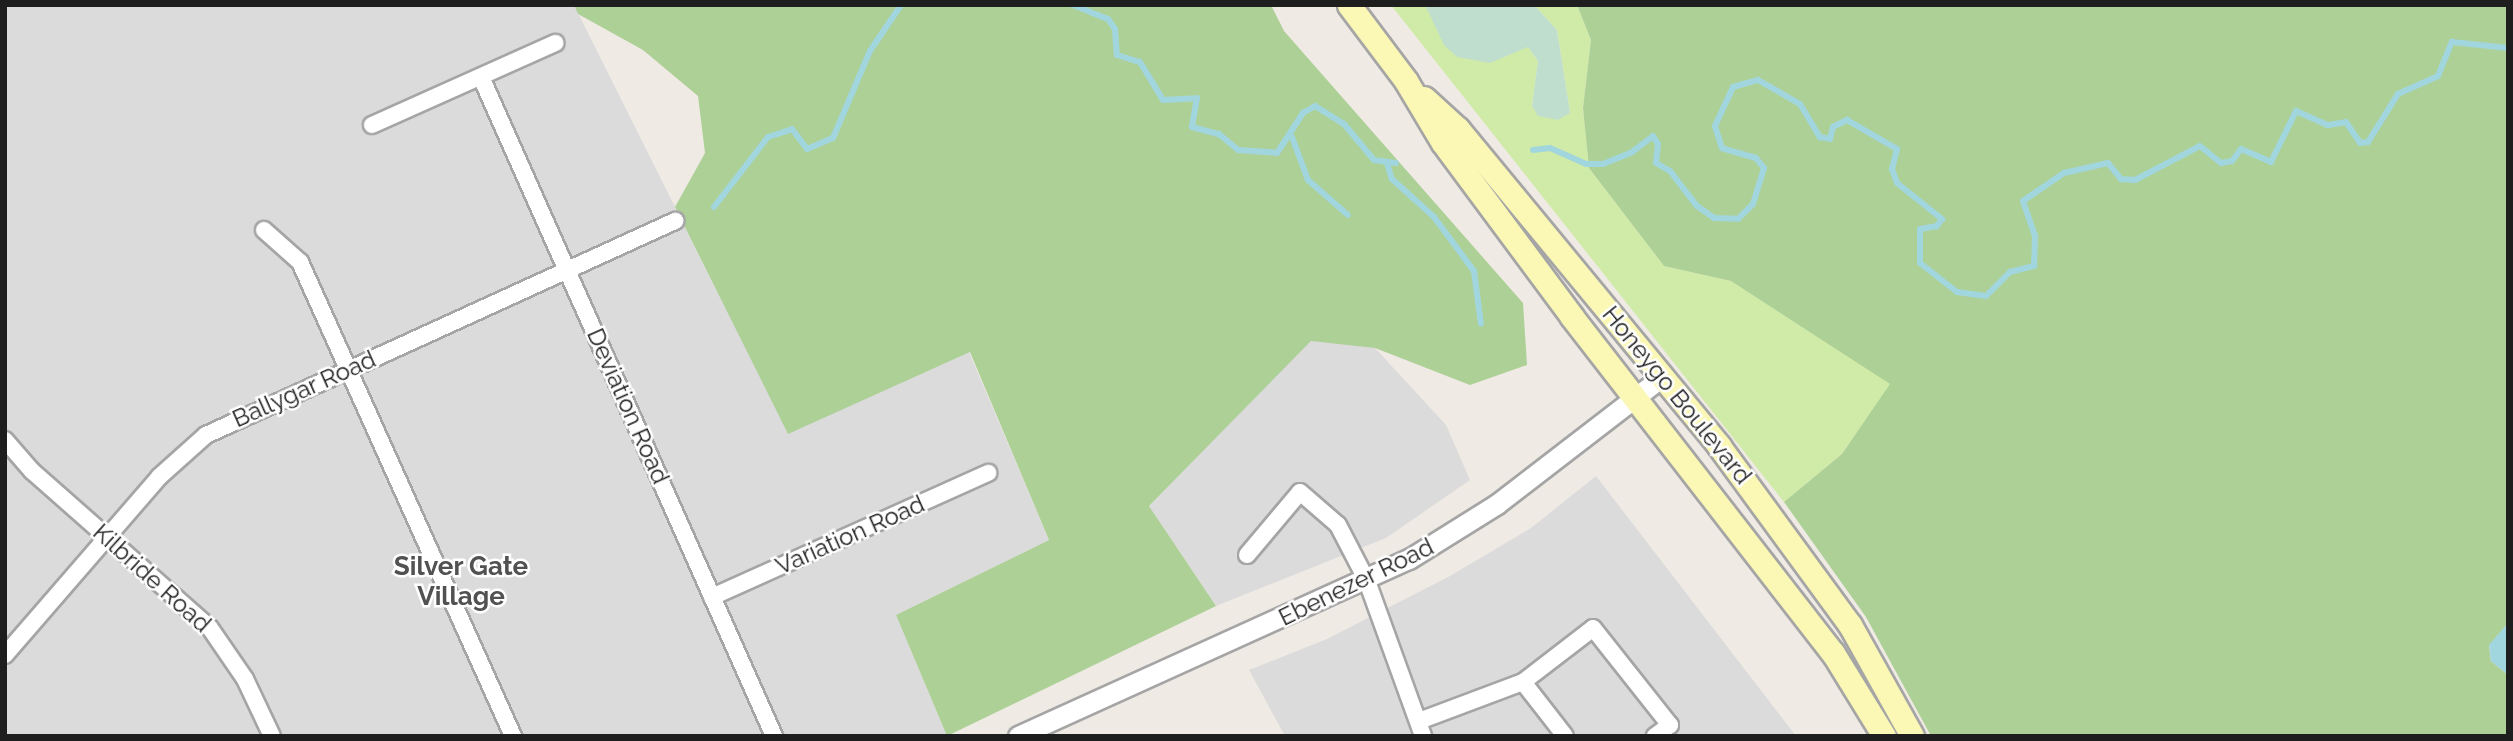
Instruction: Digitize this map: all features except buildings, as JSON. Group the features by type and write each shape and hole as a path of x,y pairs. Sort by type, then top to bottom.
{"main road":[{"name":"Honeygo Boulevard","path":"1349,5 1406,81 1443,143 1833,653 1884,736"},
{"name":"Honeygo Boulevard","path":"1406,81 1458,129 1663,376 1812,569 1912,736"}],"street":[{"path":"372,125 555,43"},
{"name":"Deviation Road","path":"481,77 774,736"},
{"name":"Ballygar Road","path":"5,655 159,477 206,435 676,221"},
{"path":"264,230 300,262 513,736"},
{"name":"Ebenezer Road","path":"1018,736 1367,581 1487,512 1663,376"},
{"name":"Kilbride Road","path":"5,440 32,471 210,628 245,679 272,736"},
{"name":"Variation Road","path":"712,597 988,473"},
{"path":"1247,555 1300,492 1338,525 1367,581 1421,728 1523,682 1593,628 1670,724 1655,736"},
{"path":"1523,682 1565,736"}],"shaded area":[{"path":"5,5 574,5 788,433 969,352 1049,540 896,615 947,736 5,736"},
{"path":"1311,340 1375,348 1446,425 1470,480 1386,538 1216,606 1149,506"},
{"path":"1596,476 1796,736 1285,736 1249,670 1327,639 1450,576 1531,528"}],"green space":[{"path":"574,5 1271,5 1284,31 1523,303 1527,365 1470,385 1375,348 1311,341 1149,506 1216,606 947,736 896,615 1049,540 970,352 788,434 675,207 705,153 698,96 643,50 578,14"},
{"path":"1391,5 1427,5 1510,53 1528,47 1538,61 1532,106 1570,113 1557,30 1534,5 1577,5 1591,40 1583,108 1589,168 1664,266 1731,281 1891,384 1842,454 1784,502"},
{"path":"1534,5 1557,30 1570,113 1558,120 1538,116 1532,106 1538,61 1528,47 1490,63 1457,57 1444,45 1426,7"},
{"path":"1577,5 2508,5 2508,623 2489,646 2491,661 2508,675 2508,736 1931,736 1866,617 1784,502 1842,454 1890,384 1731,281 1664,266 1589,168 1583,108 1591,40"}],"water":[{"path":"2508,623 2508,675 2491,661 2489,645"}],"waterway":[{"path":"714,207 768,137 792,129 807,149 833,138 870,51 901,5"},
{"path":"1073,5 1108,19 1115,29 1117,55 1140,62 1163,100 1197,98 1192,127 1219,134 1238,150 1277,153 1303,113 1315,106 1344,124 1374,160 1396,163"},
{"path":"1533,150 1550,148 1586,164 1603,164 1632,152 1653,136 1658,144 1656,163 1670,171 1697,206 1714,218 1738,219 1753,204 1764,168 1756,158 1722,148 1715,126 1733,87 1758,80 1800,104 1820,137 1830,139 1833,127 1847,120 1897,149 1892,169 1897,183 1942,219 1937,226 1920,229 1920,263 1957,292 1986,296 2010,272 2034,266 2035,236 2023,201 2064,173 2108,163 2121,179 2135,180 2200,146 2221,163 2232,161 2241,149 2271,162 2296,111 2328,125 2346,122 2360,143 2368,142 2398,94 2438,76 2452,42 2508,48"},
{"path":"1292,137 1308,180 1348,215"},
{"path":"1387,163 1392,179 1434,217 1474,271 1481,324"}],"district":[{"name":"Silver Gate Village","path":"461,582"}]}
